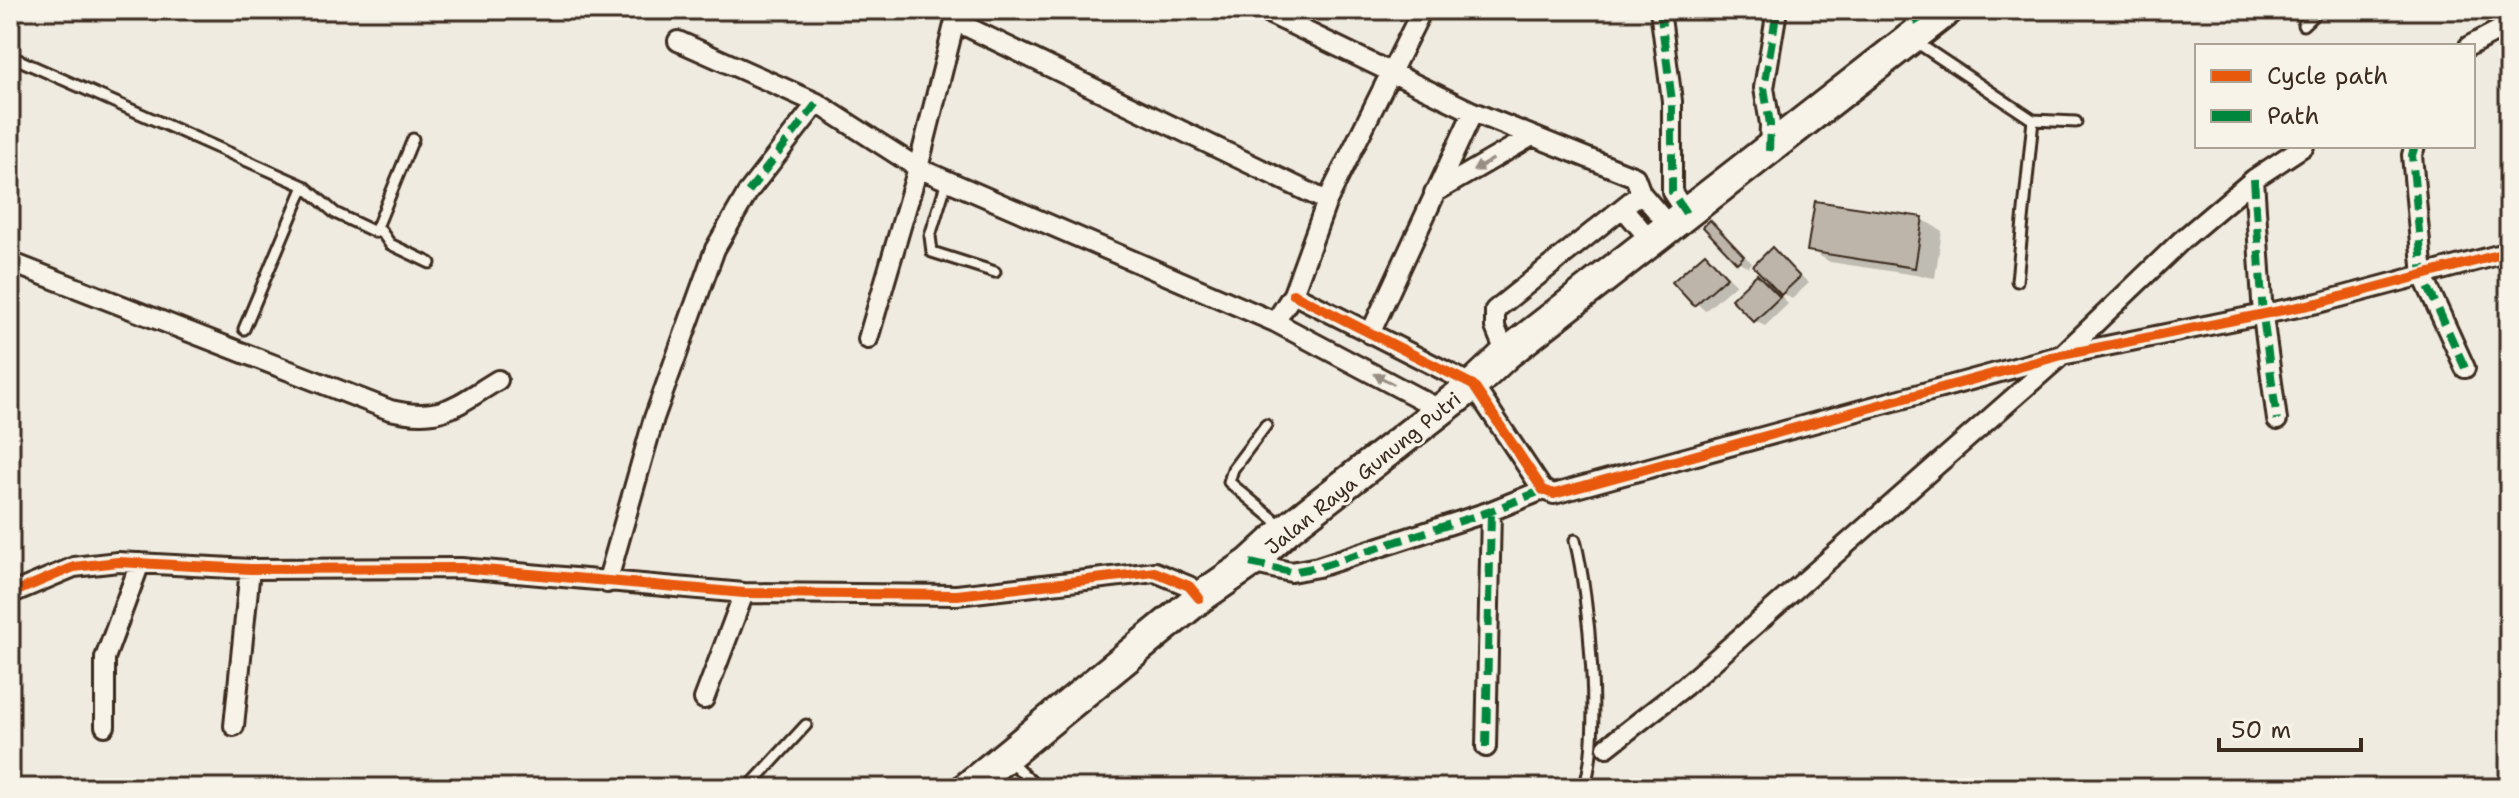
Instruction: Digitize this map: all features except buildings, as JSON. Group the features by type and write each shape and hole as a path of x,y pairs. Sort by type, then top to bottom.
{"main road":[{"name":"Jalan Raya Gunung Putri","path":"967,788 1199,598 1250,563 1286,530 1473,385 1506,354 1769,151 1914,26 1947,10"}],"street":[{"path":"1262,10 1473,112 1623,169 1635,177 1641,193 1670,228"},
{"path":"1275,322 1293,294 1327,201 1422,10"},
{"path":"1660,10 1672,101 1670,228"},
{"path":"1769,151 1770,124 1764,88 1777,10"},
{"path":"868,339 918,168 956,16 1327,201"},
{"path":"2473,44 2509,25"},
{"path":"678,41 817,103 918,168 1275,322 1441,410"},
{"path":"607,583 654,418 715,249 748,192 817,103"},
{"path":"1370,334 1473,112"},
{"path":"1434,193 1532,136"},
{"path":"1607,747 1685,686 2062,355 2182,240 2254,179 2301,148"},
{"path":"2414,148 2412,155 2423,276 2465,368"},
{"path":"2254,179 2263,316 2277,420"},
{"path":"1506,354 1495,327 1495,310 1641,193"},
{"path":"1623,208 1670,228"},
{"path":"1250,563 1291,572 1318,567 1491,511 1543,490 1562,494 2062,355 2263,316 2509,252"},
{"path":"10,262 390,410 429,416 447,410 498,380"},
{"path":"1293,294 1473,385 1543,490"},
{"path":"1486,747 1491,511"},
{"path":"10,594 93,562 250,569 461,568 744,593 957,595 1155,572 1189,586 1199,598"},
{"path":"105,726 105,658 140,563"},
{"path":"234,726 250,569"},
{"path":"704,699 744,593"}],"lane":[{"path":"2303,25 2319,10"},
{"path":"1914,26 2033,120 2076,122"},
{"path":"10,56 304,186 335,213 375,232 381,231 390,244 430,263"},
{"path":"2017,281 2033,120"},
{"path":"375,232 413,139"},
{"path":"947,181 930,236 932,252 995,272"},
{"path":"244,329 304,186"},
{"path":"1266,425 1233,469 1229,482 1286,530"},
{"path":"1575,540 1590,639 1591,767 1584,788"},
{"path":"748,788 806,725"},
{"path":"1007,758 1038,788"}],"marked path":[{"path":"1660,10 1672,101 1672,192 1687,215"},
{"path":"1769,151 1770,124 1764,88 1777,10"},
{"path":"1910,10 1922,29"},
{"path":"748,192 817,103"},
{"path":"2414,148 2412,155 2423,276 2465,368"},
{"path":"2254,179 2263,316 2277,420"},
{"path":"1250,563 1291,572 1318,567 1491,511 1543,490"},
{"path":"1486,747 1491,511"}],"cycle path":[{"path":"1293,294 1473,385 1543,490 1554,494 2062,355 2318,303 2509,252"},
{"path":"10,594 74,567 118,562 250,569 461,568 744,593 957,595 1155,572 1189,586 1199,598"}]}
